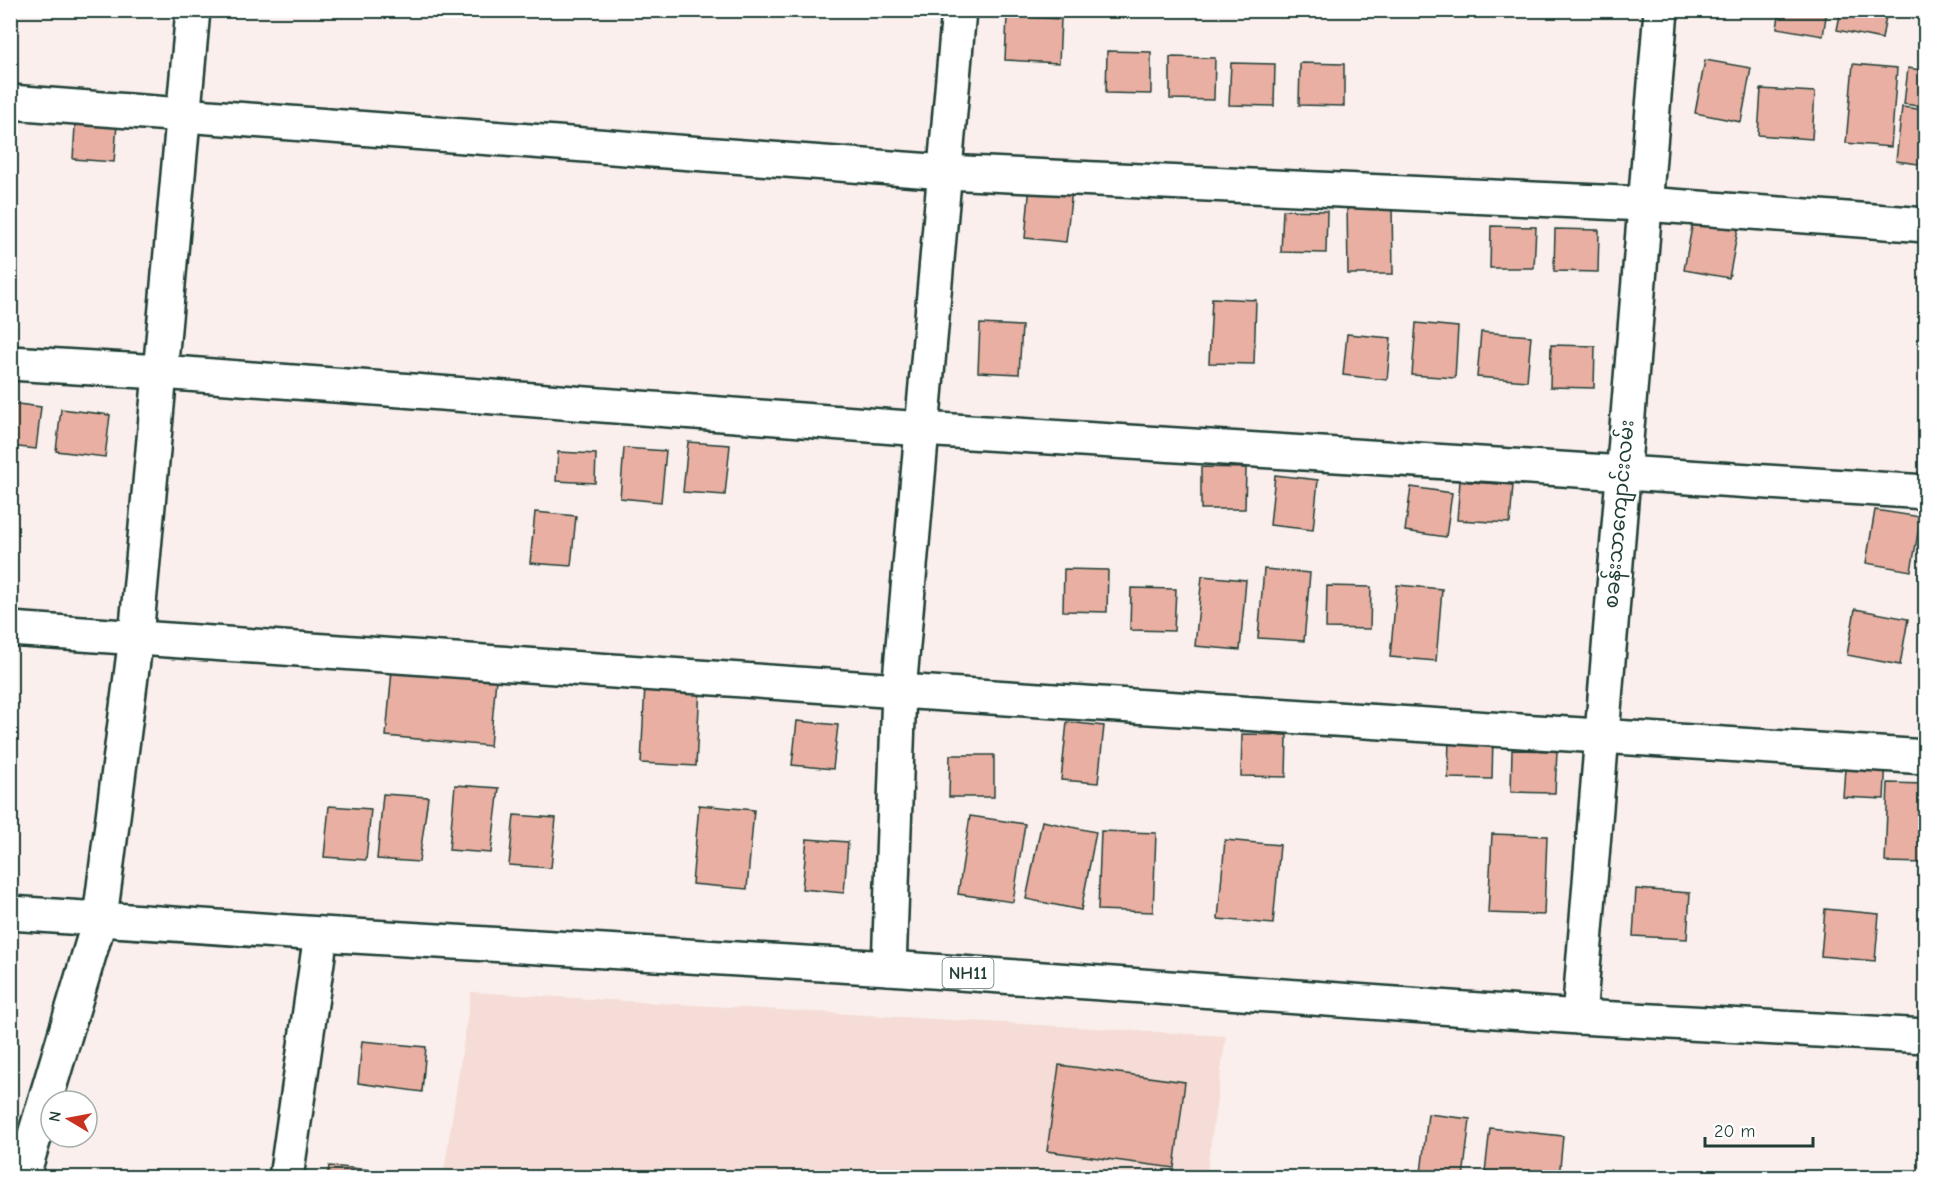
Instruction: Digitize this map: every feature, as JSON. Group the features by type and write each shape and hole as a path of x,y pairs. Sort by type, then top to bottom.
{"main road":[{"path":"22,1178 100,918 136,637 193,10"},
{"path":"890,968 899,691 959,10"},
{"name":"စခန်းသာကျောင်းလမ်း","path":"1579,1017 1600,736 1661,10"},
{"path":"10,102 184,113 945,172 1645,204 1926,225"},
{"path":"10,363 160,372 922,429 1926,492"},
{"path":"10,629 899,691 1926,757"},
{"name":"NH11","path":"10,913 890,968 1579,1017 1926,1036"},
{"path":"286,1178 321,934"}],"shaded area":[{"path":"471,992 1226,1036 1206,1177 443,1178"}],"building":[{"path":"1780,10 1827,10 1823,36 1777,28"},
{"path":"1841,10 1887,10 1882,39 1837,30"},
{"path":"1007,16 1061,19 1059,63 1005,60"},
{"path":"1107,51 1151,52 1151,94 1106,93"},
{"path":"1170,57 1215,58 1214,100 1170,99"},
{"path":"1705,60 1751,68 1741,122 1695,113"},
{"path":"1231,63 1275,64 1274,106 1229,105"},
{"path":"1300,63 1344,64 1344,106 1299,105"},
{"path":"1853,64 1897,68 1891,147 1846,143"},
{"path":"1908,68 1926,71 1926,107 1904,104"},
{"path":"1761,89 1815,92 1812,139 1758,135"},
{"path":"1902,107 1926,110 1926,165 1896,161"},
{"path":"76,109 118,112 114,162 73,159"},
{"path":"1030,185 1072,190 1066,242 1025,238"},
{"path":"1347,204 1392,204 1393,274 1348,274"},
{"path":"1283,210 1327,211 1326,253 1281,252"},
{"path":"1694,216 1739,224 1729,278 1684,270"},
{"path":"1491,226 1536,227 1534,268 1490,268"},
{"path":"1555,229 1599,230 1598,272 1554,271"},
{"path":"1212,298 1256,300 1254,364 1209,363"},
{"path":"1416,323 1458,327 1455,378 1412,375"},
{"path":"980,324 1022,326 1019,374 978,372"},
{"path":"1481,332 1531,336 1527,381 1477,377"},
{"path":"1347,334 1391,338 1387,380 1343,375"},
{"path":"1551,345 1595,346 1594,388 1550,387"},
{"path":"10,403 41,407 36,449 10,446"},
{"path":"61,409 110,415 105,457 56,451"},
{"path":"688,442 730,445 725,495 683,492"},
{"path":"624,448 666,451 661,502 620,498"},
{"path":"558,452 596,454 595,483 556,481"},
{"path":"1201,467 1246,468 1245,509 1201,509"},
{"path":"1275,475 1318,480 1313,530 1270,525"},
{"path":"1460,481 1513,485 1510,523 1457,520"},
{"path":"1411,487 1452,493 1446,537 1405,531"},
{"path":"1875,510 1921,517 1911,571 1866,563"},
{"path":"535,512 576,516 571,566 530,563"},
{"path":"1064,569 1108,570 1107,612 1063,611"},
{"path":"1264,569 1310,573 1304,641 1258,638"},
{"path":"1202,576 1246,580 1240,650 1195,646"},
{"path":"1397,585 1442,589 1436,661 1390,657"},
{"path":"1327,586 1371,587 1370,629 1326,628"},
{"path":"1131,588 1176,589 1174,631 1130,630"},
{"path":"1855,609 1908,619 1900,665 1847,655"},
{"path":"393,659 497,668 490,746 386,736"},
{"path":"645,685 700,687 696,766 641,763"},
{"path":"797,721 838,725 833,769 792,765"},
{"path":"1067,722 1104,726 1098,783 1061,780"},
{"path":"1242,734 1287,735 1286,777 1241,776"},
{"path":"1449,736 1493,737 1492,779 1448,778"},
{"path":"1512,750 1557,751 1555,793 1511,792"},
{"path":"1846,754 1886,757 1884,799 1843,797"},
{"path":"950,755 994,755 994,797 949,797"},
{"path":"1888,783 1926,784 1926,863 1885,862"},
{"path":"455,785 499,788 491,853 449,850"},
{"path":"383,794 428,797 419,862 377,859"},
{"path":"699,805 754,810 747,889 692,884"},
{"path":"329,806 371,809 366,860 324,857"},
{"path":"514,815 556,818 551,868 509,865"},
{"path":"970,816 1025,824 1013,902 958,894"},
{"path":"1042,821 1096,832 1081,910 1026,899"},
{"path":"1101,831 1156,833 1153,912 1098,910"},
{"path":"1492,834 1547,836 1544,915 1488,913"},
{"path":"807,839 848,842 844,893 802,889"},
{"path":"1225,840 1280,845 1273,924 1218,919"},
{"path":"1636,889 1690,893 1687,939 1633,936"},
{"path":"1825,909 1879,914 1875,961 1821,956"},
{"path":"362,1041 426,1047 422,1092 358,1083"},
{"path":"1059,1065 1185,1082 1174,1168 1047,1151"},
{"path":"1428,1114 1470,1119 1463,1178 1421,1173"},
{"path":"1490,1128 1563,1136 1559,1178 1485,1172"},
{"path":"329,1166 393,1172 392,1178 327,1178"},
{"path":"1893,1172 1926,1175 1926,1178 1893,1178"},
{"path":"593,1175 641,1178 593,1178"}]}
